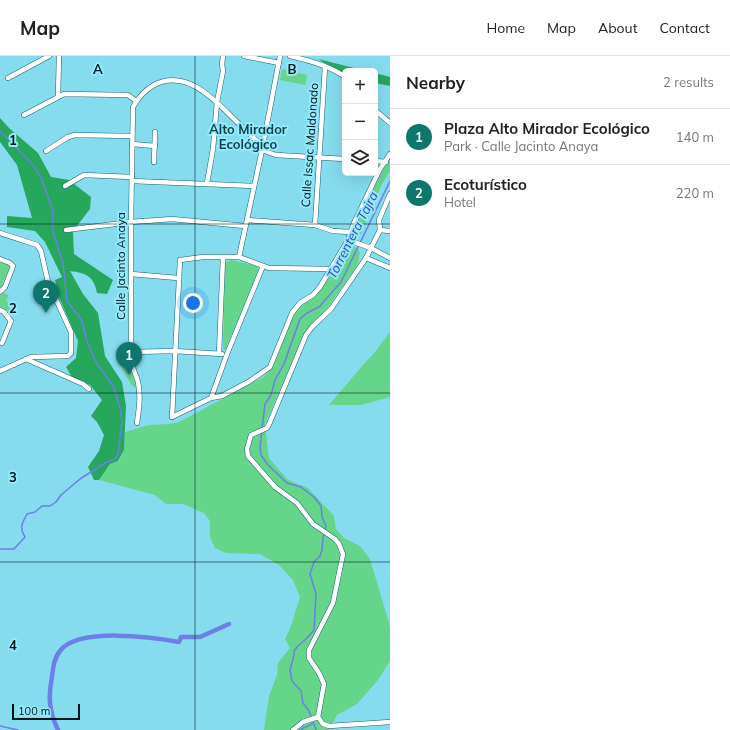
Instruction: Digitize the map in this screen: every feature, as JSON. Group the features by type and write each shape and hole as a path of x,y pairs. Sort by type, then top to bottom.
{"street":[{"path":"8,78 49,56"},
{"path":"58,96 59,56"},
{"path":"207,183 213,149 217,102 223,71 223,56"},
{"path":"244,56 279,63"},
{"path":"239,257 263,148 280,56"},
{"path":"290,56 308,60 342,76"},
{"name":"Calle Issac Maldonado","path":"315,225 324,67"},
{"path":"24,115 64,94 128,95 136,101 153,86 177,80 195,86 217,102 263,148 276,155 342,159"},
{"name":"Calle Jacinto Anaya","path":"136,101 133,107 132,136 132,352 130,360 138,382 140,400 137,423"},
{"path":"378,113 390,123"},
{"path":"154,162 156,132"},
{"path":"46,151 68,137 75,135 132,136"},
{"path":"132,144 155,146"},
{"path":"378,167 386,162 390,154"},
{"path":"378,161 386,162"},
{"path":"65,186 84,175 254,186"},
{"path":"330,269 269,268 239,257 203,257 180,260 174,351 172,417 211,398 228,393 250,381 270,367 292,313 300,303 313,295 320,287 348,240 374,176"},
{"path":"314,719 324,684 308,654 333,603 342,554 339,544 313,524 297,503 275,487 248,456 247,449 251,435 267,428 306,335 312,327 331,309 366,258 380,230 379,220 390,194"},
{"path":"66,230 131,222 172,219 245,226"},
{"path":"247,220 315,225 333,231 350,232"},
{"path":"380,230 390,230"},
{"path":"0,233 37,245 41,250 48,282 71,332 71,353 68,356 31,357 0,371"},
{"path":"348,240 372,247 390,258"},
{"path":"219,353 223,258"},
{"path":"366,258 390,268"},
{"path":"0,259 10,263 13,266 5,287 0,292"},
{"path":"211,398 227,354 264,266"},
{"path":"131,274 178,278"},
{"path":"0,310 4,312 11,321 2,343"},
{"path":"132,352 174,351 227,354"},
{"path":"26,360 83,384 89,389"},
{"path":"293,730 303,722 314,719 329,726 390,722"}],"green space":[{"path":"318,59 354,68 342,68 342,73"},
{"path":"282,69 307,75 305,85 280,80"},
{"path":"378,74 390,77 390,86 378,84"},
{"path":"0,118 9,128 38,153 51,177 69,180 91,197 90,209 73,231 74,254 113,280 107,294 97,293 94,283 89,277 81,273 70,271 83,294 98,313 105,356 122,382 126,406 124,450 118,461 110,464 99,480 94,480 88,467 99,451 104,435 97,422 91,416 102,400 90,385 73,379 66,367 76,358 78,341 59,297 55,280 62,277 45,242 35,231 7,227 7,216 32,218 17,165 0,142"},
{"path":"390,161 390,171 382,184 361,234 353,231 383,170"},
{"path":"348,245 355,247 360,252 358,264 329,306 306,330 265,424 269,458 288,480 308,488 334,516 336,529 344,538 360,546 370,559 389,623 390,661 378,680 357,704 337,715 329,730 264,730 269,696 277,675 278,663 290,648 285,639 291,626 300,597 293,580 279,565 260,554 226,553 215,548 210,537 210,521 204,513 183,504 166,504 155,495 99,480 110,464 119,461 124,450 125,432 149,425 179,422 262,378 276,360 292,317 299,308 317,294 323,287"},
{"path":"231,260 257,266 258,271 225,350 223,349 225,263"},
{"path":"0,262 8,264 10,267 0,289"},
{"path":"3,293 9,295 6,301 12,304 9,311 0,306 0,296"},
{"path":"390,332 390,397 361,405 329,405 375,352"},
{"path":"123,351 129,351 128,360 130,370 137,388 132,385 118,363 118,359"}],"waterway":[{"path":"0,131 35,167 42,180 53,211 53,232 63,263 67,301 82,321 87,341 95,360 114,388 122,421 118,455 115,459 105,463 80,479 50,506 42,506 35,512 27,514 22,526 22,531 25,537 14,549 0,549"},
{"name":"Torrentera Tajra","path":"316,730 309,711 303,703 301,691 292,681 290,670 294,651 314,630 316,594 310,574 314,562 320,556 326,526 322,517 321,506 315,498 301,487 287,483 268,465 261,455 260,447 265,404 271,395 275,380 284,364 300,319 307,313 319,307 341,282 390,181"},
{"path":"58,730 50,704 53,667 56,657 60,651 69,644 83,639 99,636 135,636 179,642 181,637 200,637 229,624"},
{"path":"300,730 312,724"},
{"path":"0,726 18,730"}],"place":[{"name":"Ecoturístico","path":"46,313"},
{"name":"Plaza Alto Mirador Ecológico","path":"129,375"}],"district":[{"name":"Alto Mirador Ecológico","path":"248,136"}]}
